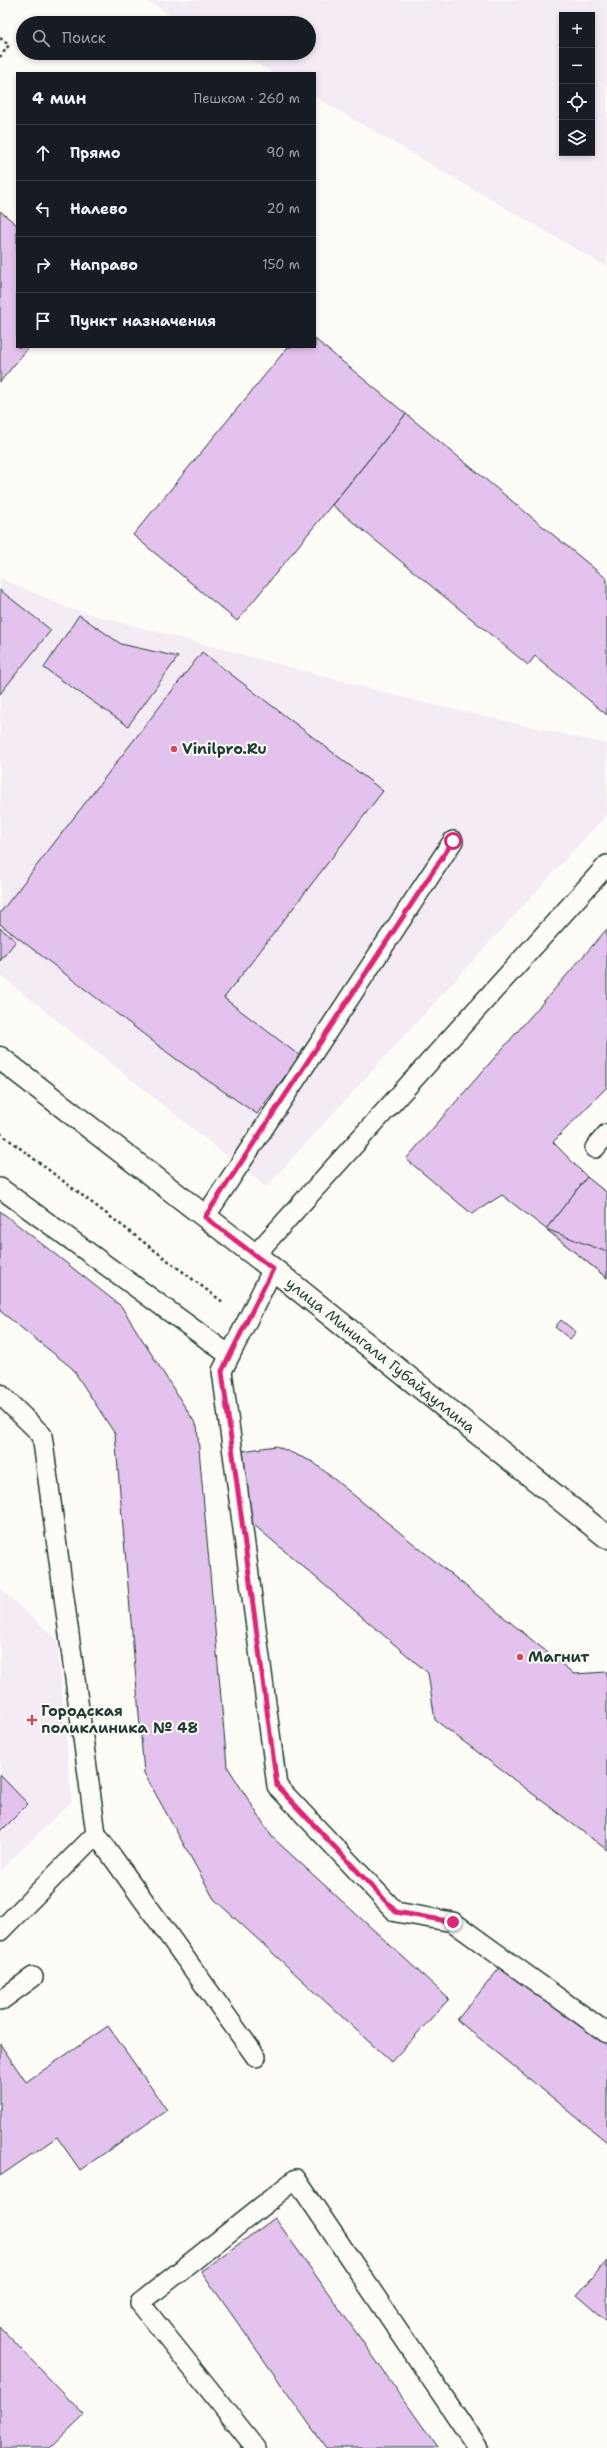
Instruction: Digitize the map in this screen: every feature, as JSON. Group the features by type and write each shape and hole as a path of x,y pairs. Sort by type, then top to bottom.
{"main road":[{"name":"улица Минигали Губайдуллина","path":"0,1058 273,1269 607,1537"}],"lane":[{"path":"205,1217 453,841"},
{"path":"255,1255 607,866"},
{"path":"594,1148 607,1134"},
{"path":"0,1188 229,1355"},
{"path":"273,1269 222,1371 277,1786 396,1912 453,1922 607,2033"},
{"path":"0,1394 42,1435 96,1834 256,2057"},
{"path":"0,1931 96,1834"},
{"path":"0,2001 33,1978"},
{"path":"256,2448 140,2303 296,2179 478,2448"}],"path":[{"path":"0,38 9,45 0,57"},
{"path":"0,1133 247,1321"}],"shaded area":[{"path":"145,0 607,0 607,267 316,98 316,72 271,72 250,60 316,60 316,16 173,16"},
{"path":"0,578 68,608 413,700 607,744 607,814 266,1187 0,975"},
{"name":"Городская поликлиника № 48","path":"0,1588 57,1640 72,1801 0,1871"}],"building":[{"path":"0,211 16,224 16,348 28,348 0,382"},
{"path":"316,340 406,414 237,621 133,535 287,348 316,348"},
{"path":"406,414 607,579 607,715 535,656 528,665 332,505"},
{"path":"0,590 51,630 0,694"},
{"path":"79,615 121,644 178,657 128,726 44,668"},
{"path":"202,652 383,791 224,998 300,1056 257,1114 176,1059 0,924 0,913"},
{"path":"0,928 16,941 0,961"},
{"path":"607,929 607,1087 553,1142 587,1177 546,1229 502,1195 472,1214 406,1159"},
{"path":"587,1177 607,1193 607,1278 546,1229"},
{"path":"0,1211 121,1306 197,1426 227,1766 272,1837 449,1999 391,2062 214,1899 144,1773 115,1434 72,1368 0,1311"},
{"path":"546,1229 607,1252 607,1278"},
{"path":"561,1320 576,1332 570,1339 555,1327"},
{"path":"276,1446 313,1462 574,1674 607,1672 607,1850 435,1720 428,1673 247,1519 236,1452"},
{"path":"0,1775 28,1804 0,1832"},
{"path":"507,1959 607,2040 607,2142 457,2020"},
{"path":"108,2026 167,2110 80,2170 57,2137 0,2176 0,2044 26,2082"},
{"path":"275,2218 438,2448 326,2448 201,2271"},
{"path":"607,2261 607,2321 577,2295"},
{"path":"0,2327 84,2415 50,2448 0,2448"}],"place":[{"name":"Vinilpro.Ru","path":"174,749"},
{"name":"Магнит","path":"520,1657"},
{"name":"Городская поликлиника № 48","path":"32,1720"}],"route":[{"path":"453,841 205,1217 273,1269 222,1371 277,1786 396,1912 453,1922"}]}
